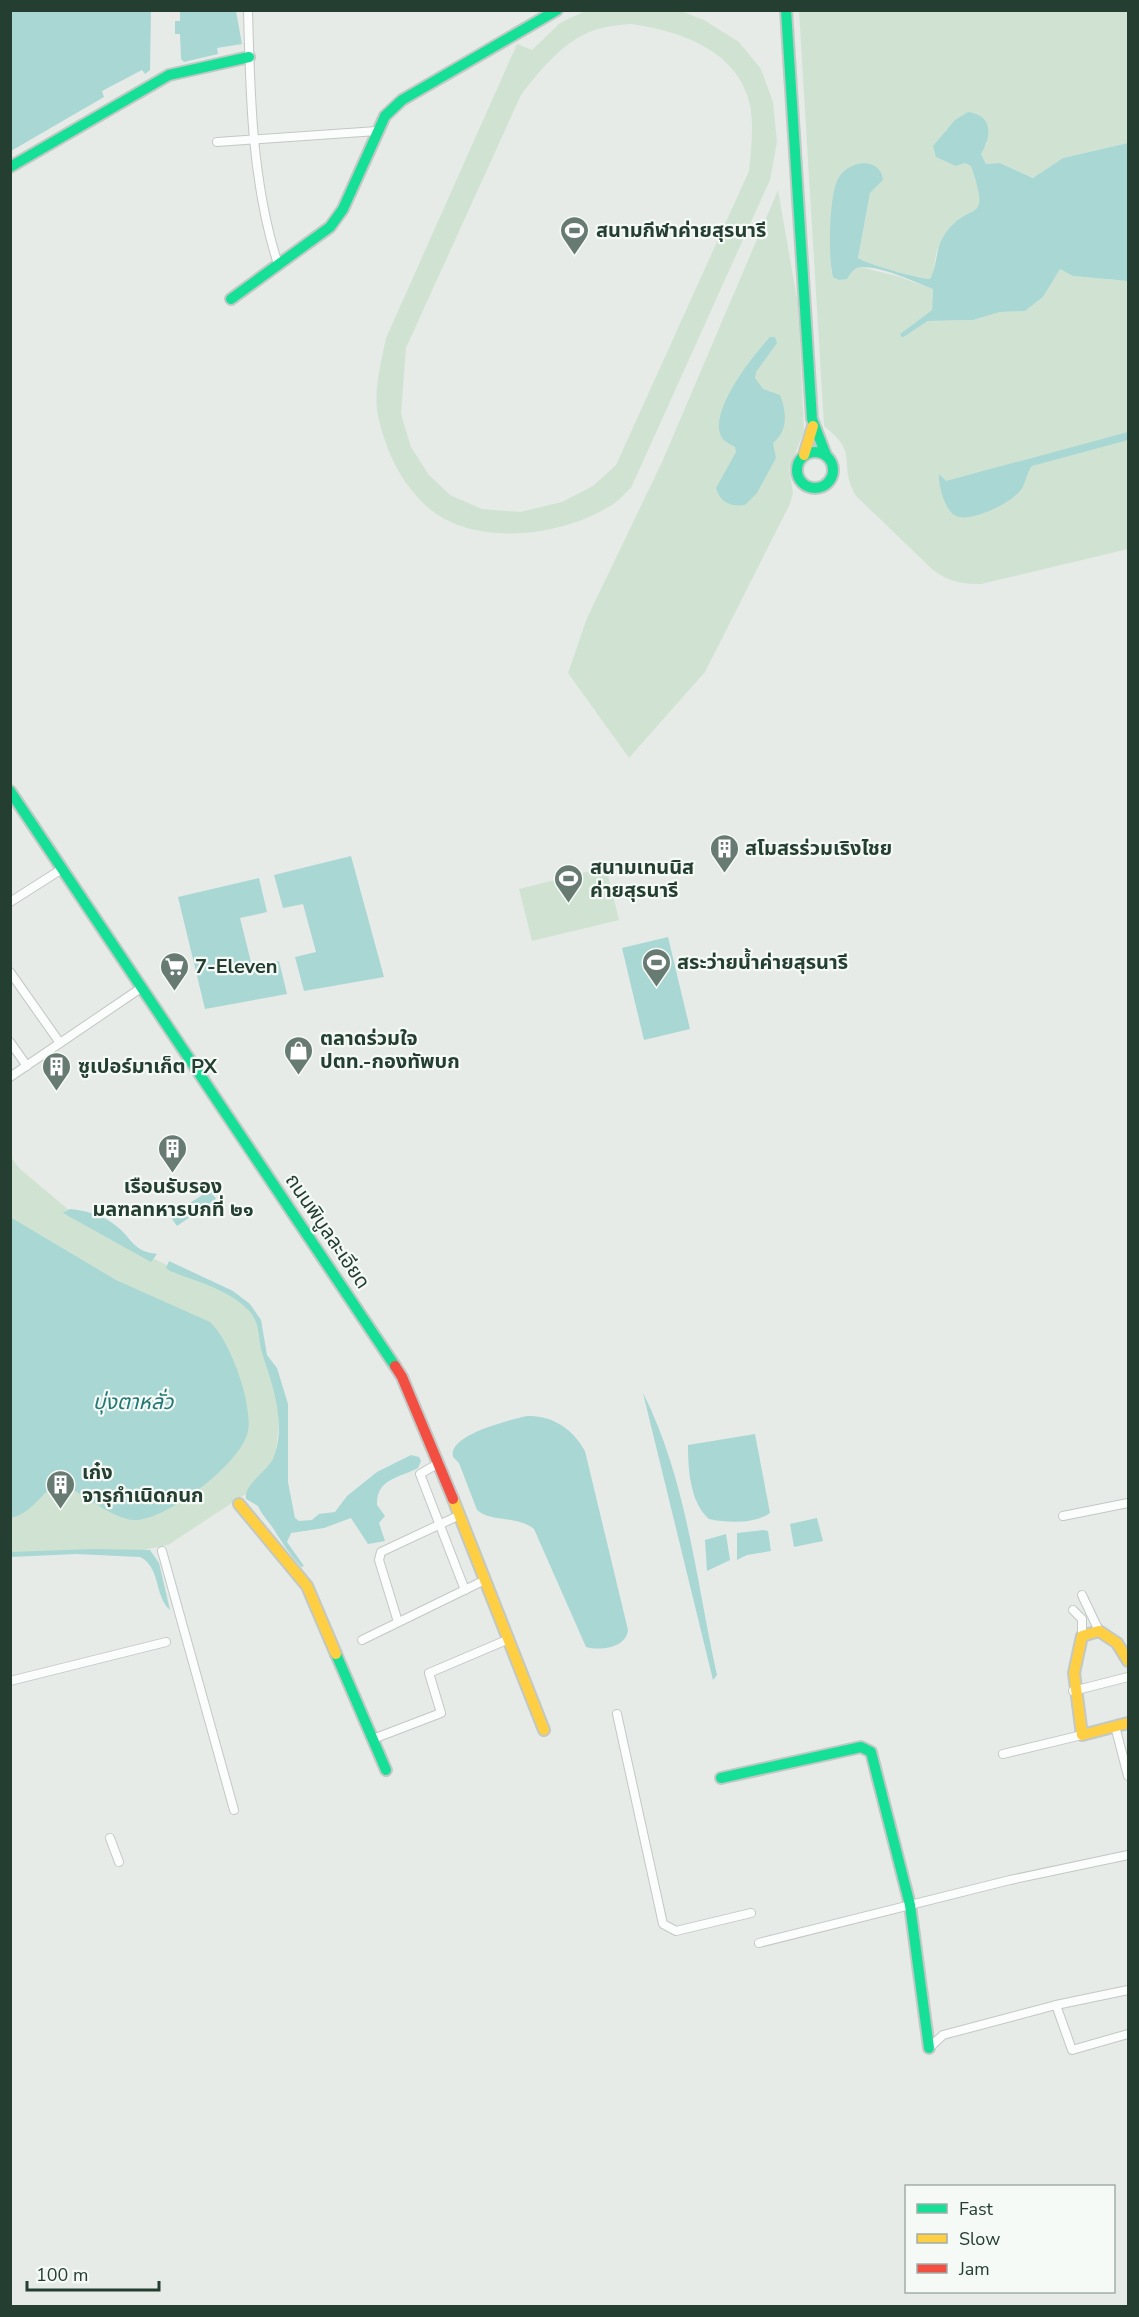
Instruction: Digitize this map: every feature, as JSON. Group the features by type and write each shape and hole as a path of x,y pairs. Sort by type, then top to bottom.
{"street":[{"path":"248,10 249,57 265,223 278,264"},
{"path":"231,299 330,227 344,209 385,116 402,100 557,10"},
{"path":"786,10 813,426 833,465 832,476 825,486 812,488 801,482 797,465 804,455 813,426"},
{"path":"10,167 169,75 249,57"},
{"path":"218,142 377,131"},
{"path":"804,455 815,452 826,455"},
{"name":"ถนนพิบูลละเอียด","path":"10,791 15,806 62,869 409,1391 544,1730"},
{"path":"10,902 62,869"},
{"path":"10,972 60,1043"},
{"path":"10,1077 141,988"},
{"path":"10,1042 27,1065"},
{"path":"439,1463 420,1474 465,1590"},
{"path":"1063,1516 1128,1503"},
{"path":"239,1504 307,1586 386,1770"},
{"path":"398,1622 379,1560 381,1552 460,1515"},
{"path":"162,1551 234,1810"},
{"path":"362,1640 485,1580"},
{"path":"1082,1595 1099,1631 1117,1643 1128,1661"},
{"path":"1073,1610 1082,1619 1082,1636 1073,1663 1073,1691 1082,1735"},
{"path":"1082,1636 1099,1631"},
{"path":"373,1739 441,1713 429,1673 509,1640"},
{"path":"10,1681 166,1642"},
{"path":"1073,1691 1128,1677"},
{"path":"618,1714 663,1924 676,1931 751,1913"},
{"path":"1003,1755 1128,1723"},
{"path":"1115,1726 1128,1776"},
{"path":"722,1778 861,1747 871,1752 910,1905 929,2048"},
{"path":"110,1838 118,1862"},
{"path":"759,1943 910,1905 1128,1855"},
{"path":"929,2048 943,2035 1056,2005 1128,1990"},
{"path":"1056,2005 1072,2050 1128,2034"}],"green space":[{"path":"585,11 681,11 704,20 739,42 761,69 773,102 777,142 770,180 631,488 613,504 591,516 569,524 545,530 495,533 450,522 431,510 412,490 397,468 381,429 376,397 378,377 386,338 517,44 532,50 560,23","holes":["627,24 650,27 687,38 704,46 733,70 743,86 750,105 752,130 749,171 616,465 593,486 562,502 520,512 482,509 450,495 429,475 411,447 401,414 406,348 521,95 555,56 586,33"]},
{"path":"799,11 1128,11 1128,143 1063,158 1034,178 1000,163 986,164 981,154 987,143 968,112 945,131 956,166 965,163 971,166 981,197 978,210 954,228 939,246 930,279 893,271 858,258 870,193 883,180 833,201 831,270 833,277 860,267 897,276 933,289 932,310 900,334 902,338 928,321 973,320 1000,312 1025,311 1043,297 1060,268 1073,276 1128,281 1128,549 981,584 962,583 950,580 933,570 856,496 848,475 847,460 842,445 824,426"},
{"path":"778,190 798,304 804,431 789,469 793,493 790,504 705,672 629,758 568,673 587,618 662,462"},
{"name":"สนามเทนนิส ค่ายสุรนารี","path":"606,867 619,920 532,941 519,889"},
{"name":"บุ่งตาหลั่ว","path":"10,1156 20,1169 75,1215 150,1257 241,1300 261,1328 265,1355 281,1401 275,1462 252,1490 168,1545 133,1552 11,1555"}],"water":[{"path":"10,11 151,11 150,70 145,74 142,70 102,91 104,97 11,151"},
{"path":"180,11 236,11 242,44 217,48 218,54 184,62 181,59 180,34 175,34 175,21 180,21"},
{"path":"968,112 982,117 988,127 987,140 981,154 986,164 1000,163 1033,178 1063,158 1128,143 1128,281 1073,276 1060,269 1043,297 1025,311 1000,312 973,320 928,321 902,338 900,334 932,310 933,289 879,269 861,267 852,271 847,279 839,280 833,277 830,227 835,187 842,173 848,168 863,163 876,167 881,172 883,180 870,193 858,258 893,271 930,279 945,234 954,223 979,205 977,185 971,166 965,163 956,166 936,157 933,146 955,120"},
{"path":"770,337 775,337 777,343 756,372 755,378 763,389 780,395 784,408 784,427 773,443 776,458 757,493 745,505 726,503 716,488 736,452 735,447 721,436 719,425 721,413 744,370"},
{"path":"1128,432 1128,440 1032,466 1022,488 1015,496 990,511 971,517 956,516 949,509 943,497 939,474 946,481"},
{"path":"351,856 384,977 304,991 295,957 316,952 303,904 283,908 274,875"},
{"path":"259,878 267,912 240,918 252,966 279,961 287,994 205,1009 178,897"},
{"name":"สระว่ายนํ้าค่ายสุรนารี","path":"668,937 690,1029 644,1040 622,948"},
{"path":"210,1190 216,1199 177,1226 170,1216"},
{"path":"70,1209 107,1220 119,1228 138,1248 157,1254 151,1262 63,1213"},
{"name":"บุ่งตาหลั่ว","path":"10,1217 116,1280 210,1322 218,1331 232,1357 243,1389 249,1419 248,1431 243,1444 232,1459 217,1474 182,1501 147,1518 133,1520 107,1511 65,1485 55,1484 24,1512 11,1518"},
{"path":"169,1261 233,1291 250,1304 261,1320 267,1355 277,1368 288,1404 288,1482 295,1518 299,1521 312,1520 319,1514 335,1512 347,1496 377,1472 411,1455 419,1457 421,1461 418,1468 390,1480 380,1490 377,1505 385,1516 379,1523 385,1541 368,1544 351,1518 324,1528 291,1533 287,1542 304,1566 301,1567 258,1506 246,1499 252,1483 273,1459 279,1433 277,1406 261,1349 257,1324 250,1312 228,1294 170,1271 166,1268"},
{"path":"643,1393 670,1461 689,1531 717,1675 713,1680"},
{"path":"527,1416 545,1418 561,1425 574,1436 585,1451 628,1630 623,1641 612,1647 599,1649 586,1647 534,1529 520,1522 490,1516 477,1510 459,1463 453,1457 454,1449 469,1435"},
{"path":"755,1434 770,1513 764,1517 741,1522 709,1519 698,1504 691,1485 688,1445"},
{"path":"817,1518 823,1541 794,1547 790,1524"},
{"path":"768,1531 771,1551 747,1555 737,1560 737,1533"},
{"path":"726,1534 730,1560 707,1571 705,1540"},
{"path":"92,1549 150,1550 159,1563 170,1610 162,1597 155,1574 147,1562 140,1557 76,1554 11,1557 11,1552"}],"traffic: fast":[{"path":"231,299 330,227 343,209 385,116 402,100 557,10"},
{"path":"786,10 812,419 826,455"},
{"path":"10,167 169,75 249,57"},
{"path":"815,452 828,457 833,470 828,483 815,488 802,483 797,470 802,457 815,452"},
{"path":"10,791 395,1366"},
{"path":"336,1654 386,1770"},
{"path":"721,1778 861,1747 871,1752 910,1905 929,2048"}],"traffic: slow":[{"path":"804,455 813,426"},
{"path":"453,1499 544,1730"},
{"path":"239,1504 307,1586 336,1654"},
{"path":"1128,1661 1117,1643 1099,1631 1082,1636 1074,1673 1082,1735 1128,1723"}],"traffic: jam":[{"path":"395,1366 402,1377 453,1499"}],"place":[{"name":"สนามกีฬาค่ายสุรนารี","path":"575,256"},
{"name":"สโมสรร่วมเริงไชย","path":"724,874"},
{"name":"สนามเทนนิส ค่ายสุรนารี","path":"569,904"},
{"name":"สระว่ายนํ้าค่ายสุรนารี","path":"656,988"},
{"name":"7-Eleven","path":"174,992"},
{"name":"ตลาดร่วมใจ ปตท.-กองทัพบก","path":"299,1076"},
{"name":"ซูเปอร์มาเก็ต PX","path":"57,1092"},
{"name":"เรือนรับรอง มลฑลทหารบกที่ ๒๑","path":"173,1174"},
{"name":"เก๋ง จารุกำเนิดกนก","path":"61,1510"}]}
